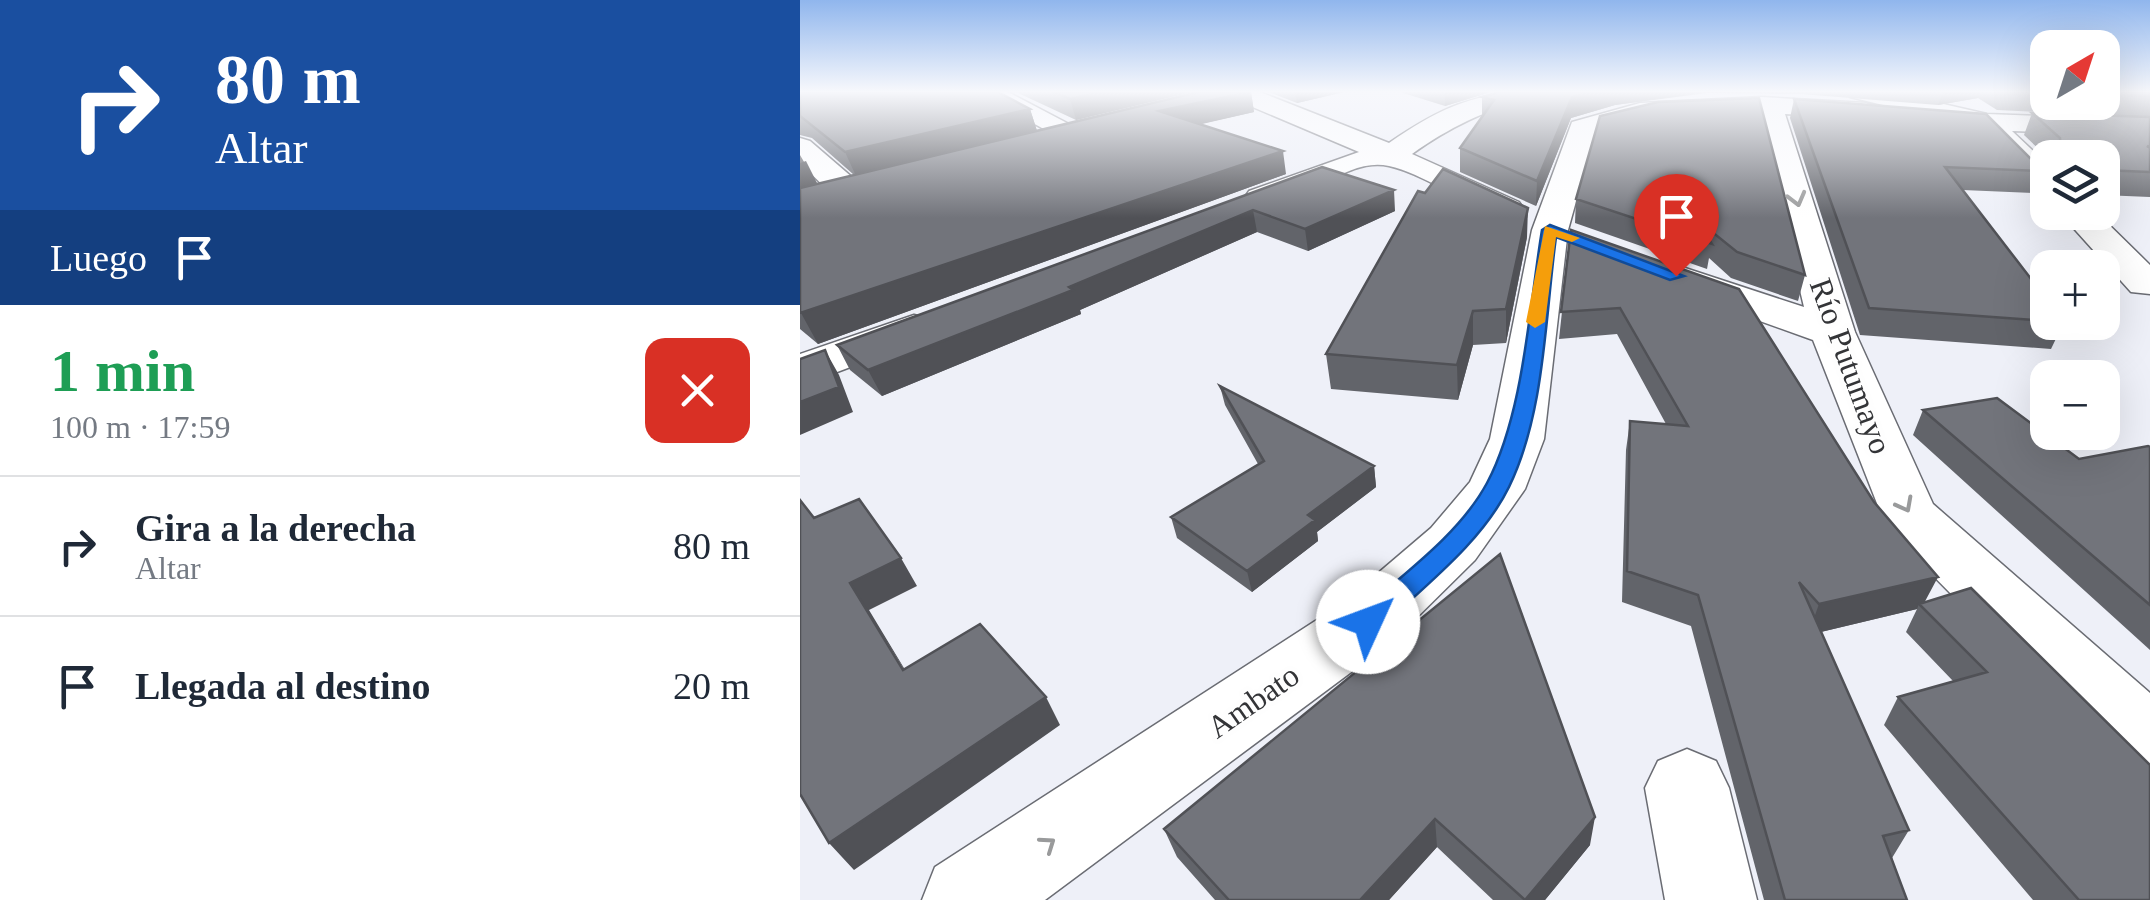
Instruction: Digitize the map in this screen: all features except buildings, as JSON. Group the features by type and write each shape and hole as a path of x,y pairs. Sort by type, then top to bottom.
{"street":[{"path":"1034,143 1068,134"},
{"path":"1336,134 1567,236"},
{"path":"1229,210 1345,164 1391,155 1422,134"},
{"name":"Ambato","path":"968,900 1368,622 1452,544 1496,489 1517,439 1567,236 1580,134"},
{"name":"Río Putumayo","path":"1777,134 1832,332 1908,515 2150,742"},
{"path":"1999,134 2030,166"},
{"path":"800,147 848,191"},
{"path":"816,200 885,182"},
{"path":"2093,230 2145,283"},
{"path":"1653,268 1832,332"},
{"path":"802,367 954,313"},
{"path":"1687,788 1711,900"}],"slow traffic":[{"path":"1535,322 1550,230 1572,238"}],"route":[{"path":"1368,622 1452,544 1496,489 1517,439 1550,230 1676,276"}]}
